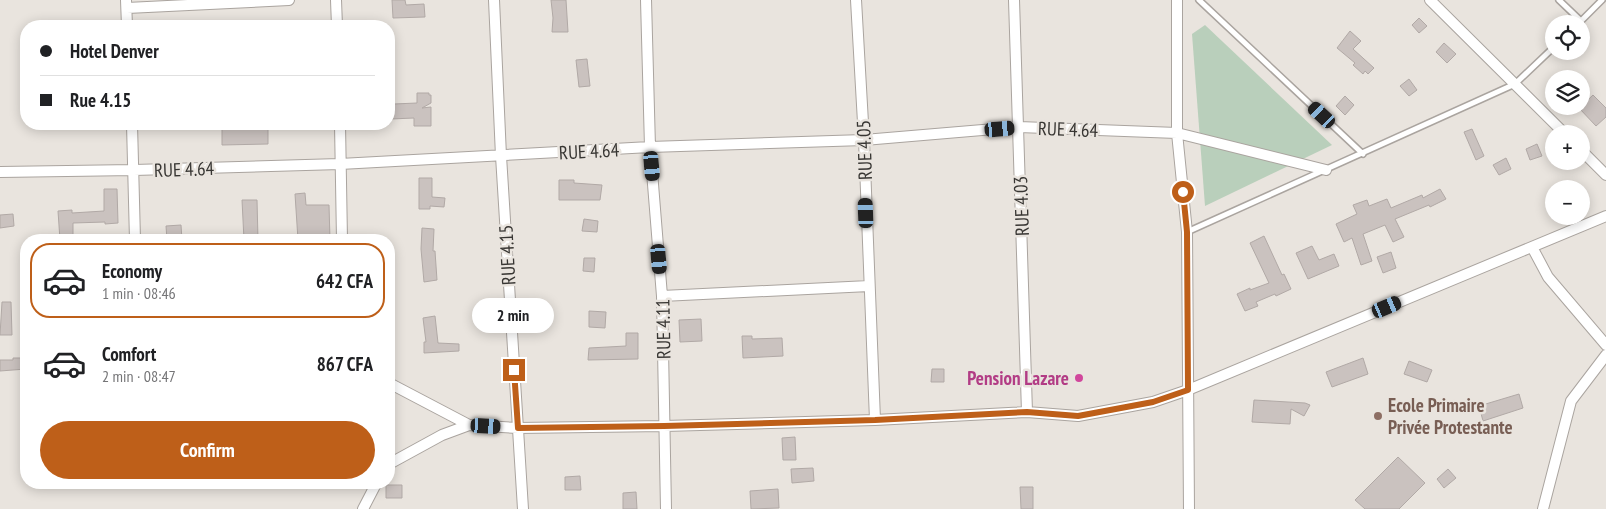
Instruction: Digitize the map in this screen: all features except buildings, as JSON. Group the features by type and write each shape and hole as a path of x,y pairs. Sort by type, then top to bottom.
{"street":[{"path":"127,20 126,4 288,0"},
{"path":"336,0 336,20"},
{"name":"RUE 4.15","path":"494,0 501,156 523,509"},
{"name":"RUE 4.11","path":"646,0 650,147 662,296 666,509"},
{"name":"RUE 4.05","path":"856,0 864,140 875,420"},
{"name":"RUE 4.03","path":"1014,0 1027,412"},
{"path":"1176,0 1177,133 1187,232 1189,509"},
{"path":"1430,0 1556,125"},
{"name":"RUE 4.64","path":"0,172 340,164 650,147 864,140 1019,127 1177,133 1326,170"},
{"path":"132,130 135,234"},
{"path":"340,130 342,234"},
{"path":"1590,159 1606,175"},
{"path":"395,461 442,434 469,425 518,428 664,426 875,420 1027,412 1078,416 1153,402 1188,390 1606,216"},
{"path":"1532,247 1548,277 1606,345"},
{"path":"662,296 869,286"},
{"path":"1543,509 1571,400 1606,355"},
{"path":"395,386 469,425"},
{"path":"363,509 373,489"}],"lane":[{"path":"1199,0 1363,154"},
{"path":"1559,0 1573,15"},
{"path":"1586,15 1602,0"},
{"path":"1187,232 1515,84 1545,56"}],"green space":[{"path":"1205,25 1332,145 1205,206 1192,34"}],"place":[{"name":"Pension Lazare","path":"1079,378"},
{"name":"Ecole Primaire Privée Protestante","path":"1378,416"}],"route":[{"path":"514,370 518,428 875,420 1027,412 1078,416 1153,402 1188,390 1187,232 1183,192"}]}
